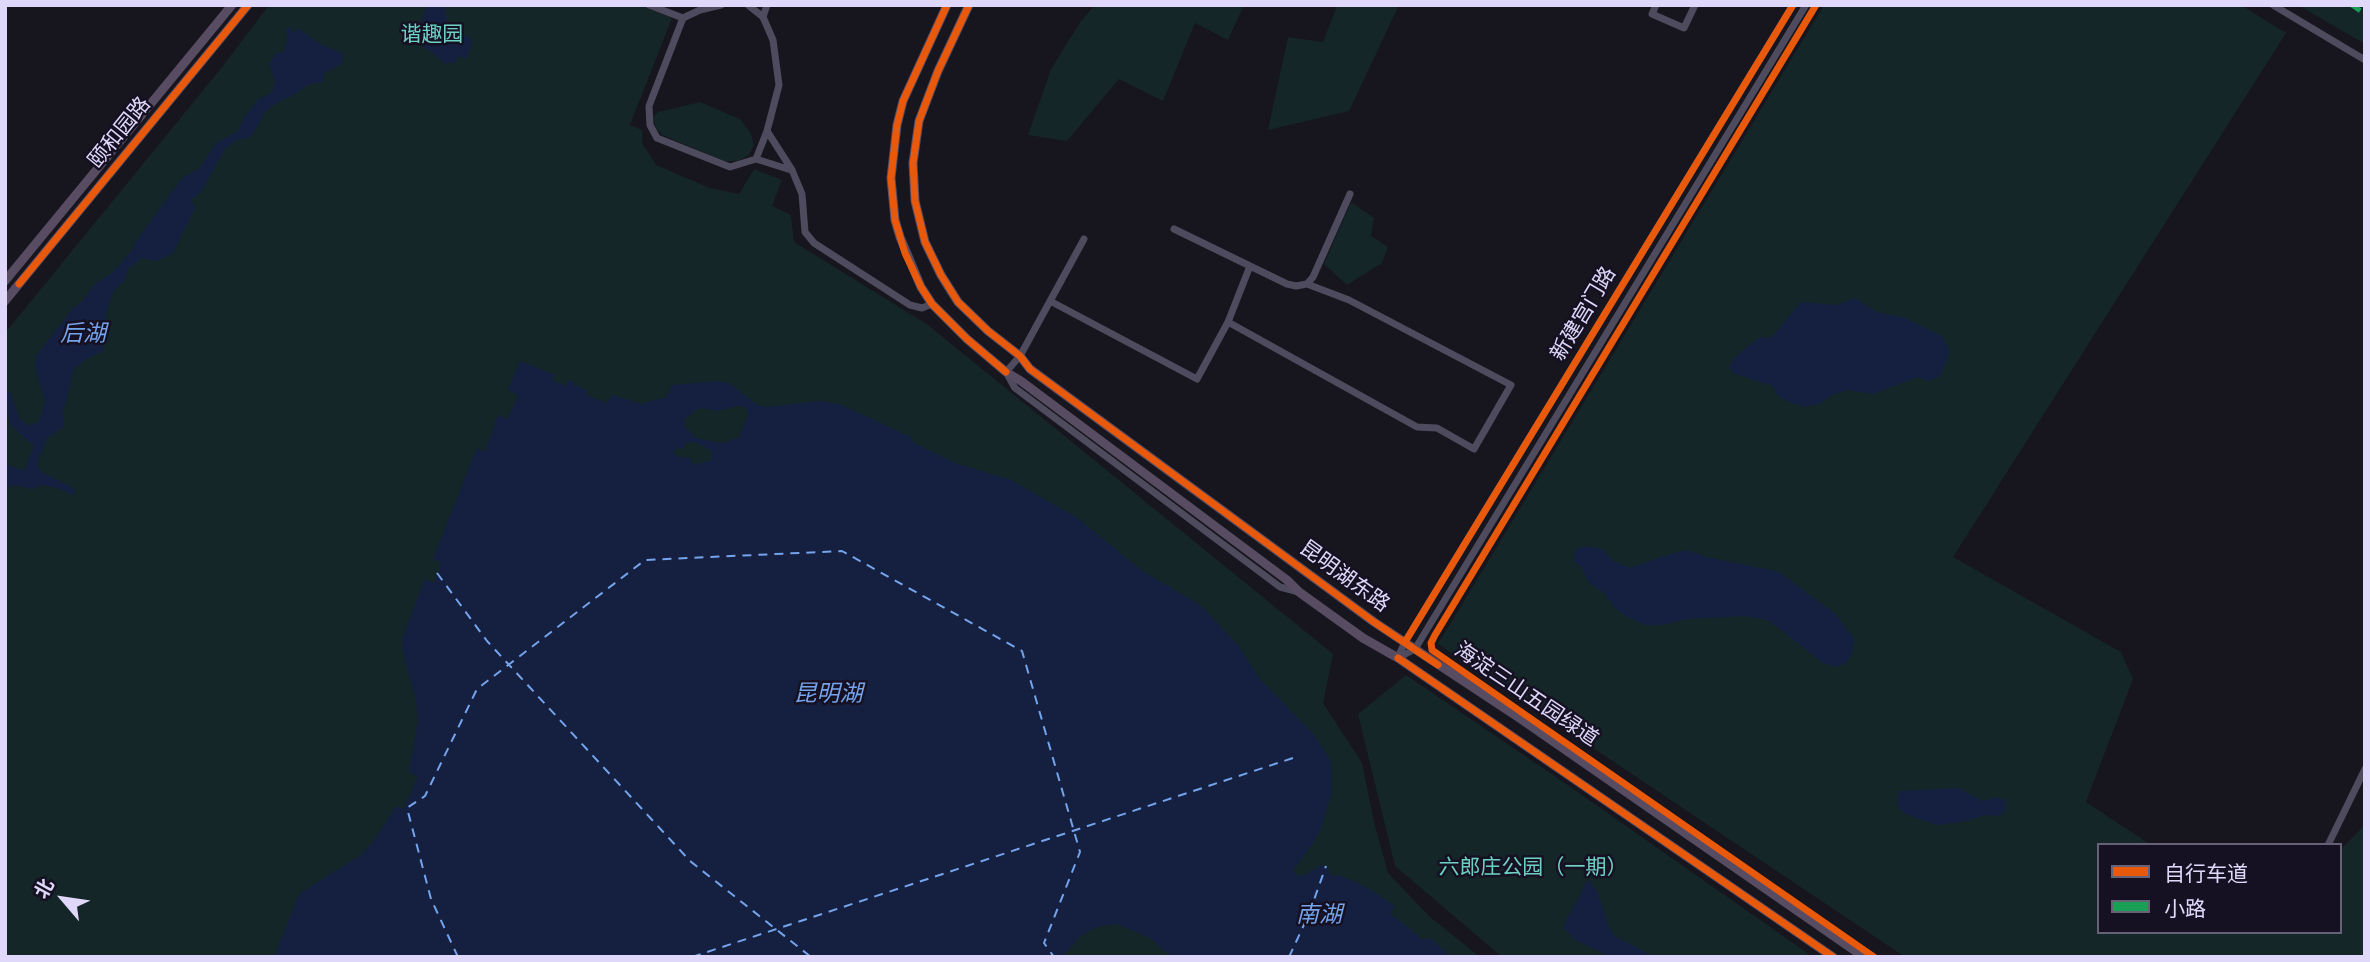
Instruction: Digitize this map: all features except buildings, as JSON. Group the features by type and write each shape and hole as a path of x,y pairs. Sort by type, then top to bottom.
{"main road":[{"name":"颐和园路","path":"5,281 232,5"},
{"name":"颐和园路","path":"5,301 248,5"},
{"name":"昆明湖东路","path":"947,5 903,100 897,125 891,178 895,220 900,237 916,278 932,304 1006,372 1287,580 1299,592 1833,957"},
{"name":"昆明湖东路","path":"969,5 938,71 919,121 912,163 915,201 925,242 958,302 988,331 1020,356 1030,369 1374,622 1521,719 1864,957"}],"street":[{"path":"649,5 683,18"},
{"path":"721,5 683,18 649,106 650,125 657,138 730,167 756,159 792,170"},
{"path":"748,5 763,17 773,40 779,85 767,131 756,159"},
{"path":"763,17 767,5"},
{"path":"1656,5 1652,14 1684,28 1695,5"},
{"name":"新建宫门路","path":"1398,658 1405,642 1793,5"},
{"name":"新建宫门路","path":"1415,649 1806,5"},
{"path":"2273,5 2365,60"},
{"path":"767,131 792,170 802,194 805,232 814,243 910,304 922,308 932,304"},
{"path":"1307,284 1313,277 1350,194"},
{"path":"1174,229 1287,284 1307,284 1349,300 1511,385 1474,449 1437,428 1417,427 1228,322"},
{"path":"1006,372 1020,356 1084,239"},
{"path":"1050,302 1197,379 1228,322 1250,266"},
{"path":"1398,658 1415,649"},
{"path":"2329,843 2365,768"}],"green space":[{"name":"谐趣园","path":"269,5 639,5 672,18 630,125 642,130 642,143 656,165 710,188 739,194 754,169 782,180 772,206 791,215 794,242 928,325 1333,654 1323,703 1362,763 1388,873 1430,917 1480,957 5,957 5,333 222,67"},
{"path":"1095,5 1244,5 1228,40 1195,23 1163,101 1119,79 1067,141 1028,135 1051,69 1081,21"},
{"path":"1337,5 1399,5 1349,111 1268,130 1288,37 1323,42"},
{"path":"1824,5 2241,5 2286,33 1953,557 2121,652 2133,679 2086,802 2148,843 2097,843 2097,934 2342,934 2342,848 2365,825 2365,957 1905,957 1438,644"},
{"path":"2298,5 2365,5 2365,44"},
{"path":"700,102 740,119 750,132 754,144 749,155 738,161 725,161 662,135 656,128 653,117 658,112"},
{"path":"1351,202 1374,218 1371,236 1388,247 1382,263 1347,285 1324,264"},
{"name":"六郎庄公园（一期）","path":"1406,675 1813,957 1502,957 1395,866 1358,714"}],"water":[{"path":"427,5 445,5 447,26 472,39 466,59 459,56 454,64 449,62 447,65 422,45 418,31"},
{"name":"后湖","path":"292,27 292,31 297,32 298,28 320,44 344,54 341,65 324,73 322,82 307,85 275,104 265,112 253,134 248,138 236,140 225,149 201,192 191,200 195,208 173,253 157,261 142,258 128,269 125,280 114,290 106,312 107,334 103,351 86,359 74,369 63,412 64,426 47,439 38,460 38,467 42,472 74,488 74,495 43,485 32,489 15,485 5,488 5,464 24,471 34,446 10,425 5,387 11,394 19,418 29,426 37,423 45,400 35,367 36,356 73,308 96,283 113,272 133,249 182,178 200,168 216,143 238,131 245,116 258,100 272,92 275,82 269,64 277,52 284,52 286,29"},
{"path":"1855,298 1876,312 1905,318 1942,336 1950,352 1940,376 1929,381 1917,377 1873,394 1847,390 1806,407 1777,395 1773,386 1733,373 1729,367 1735,357 1759,338 1772,337 1801,302 1837,305"},
{"name":"昆明湖","path":"520,361 555,375 552,380 566,386 569,380 574,382 573,384 587,390 585,394 606,403 613,395 641,404 666,397 672,385 717,381 729,383 757,405 768,407 819,401 839,404 911,437 914,443 958,464 1011,480 1076,517 1141,570 1200,605 1238,645 1259,678 1315,736 1324,750 1331,762 1331,795 1320,831 1293,870 1298,876 1307,874 1320,865 1328,867 1330,875 1342,876 1366,887 1395,906 1390,913 1423,940 1430,938 1452,957 1174,957 1152,939 1117,924 1097,927 1081,936 1062,957 274,957 302,892 361,855 376,838 396,806 403,809 418,777 409,772 418,721 416,699 403,653 402,639 425,579 434,583 441,563 433,559 477,448 485,452 498,415 508,419 518,395 508,390","holes":["743,406 748,415 739,437 724,443 710,441 696,438 685,427 684,420 696,410 702,408 718,411","695,442 712,452 712,460 693,465 690,458 679,457 673,453 678,447 683,449 685,443"]},
{"path":"1589,546 1602,549 1613,561 1630,568 1687,550 1707,557 1779,572 1834,613 1854,638 1852,654 1846,663 1837,667 1823,663 1768,620 1744,616 1686,619 1662,625 1646,625 1615,608 1605,594 1588,582 1582,568 1574,561 1574,553 1578,548"},
{"path":"1958,788 1983,801 1997,797 2005,800 2006,810 1999,816 1986,815 1938,825 1901,811 1897,804 1899,791"},
{"path":"1588,879 1598,893 1609,928 1615,936 1654,957 1611,957 1575,940 1563,927"}],"ferry route":[{"path":"458,957 431,899 407,808 425,796 477,689 645,560 842,551 1022,651 1080,852 1044,943 1054,957"},
{"path":"437,573 487,641 690,861 811,957"},
{"path":"692,957 1296,757"},
{"path":"1289,957 1309,914 1326,866"}],"marked path":[{"path":"2352,5 2365,14"}],"cycle path":[{"path":"19,284 248,5"},
{"path":"947,5 903,101 897,125 891,178 895,220 905,253 932,304 1006,372"},
{"name":"海淀三山五园绿道","path":"969,5 938,71 919,121 913,163 915,201 925,242 958,302 988,331 1020,356 1030,369 1374,622 1438,665"},
{"path":"1405,642 1793,5"},
{"name":"海淀三山五园绿道","path":"1816,5 1431,643 1432,650 1874,957"},
{"path":"1398,658 1833,957"}],"water label":[{"name":"南湖","path":"1319,916"}]}
